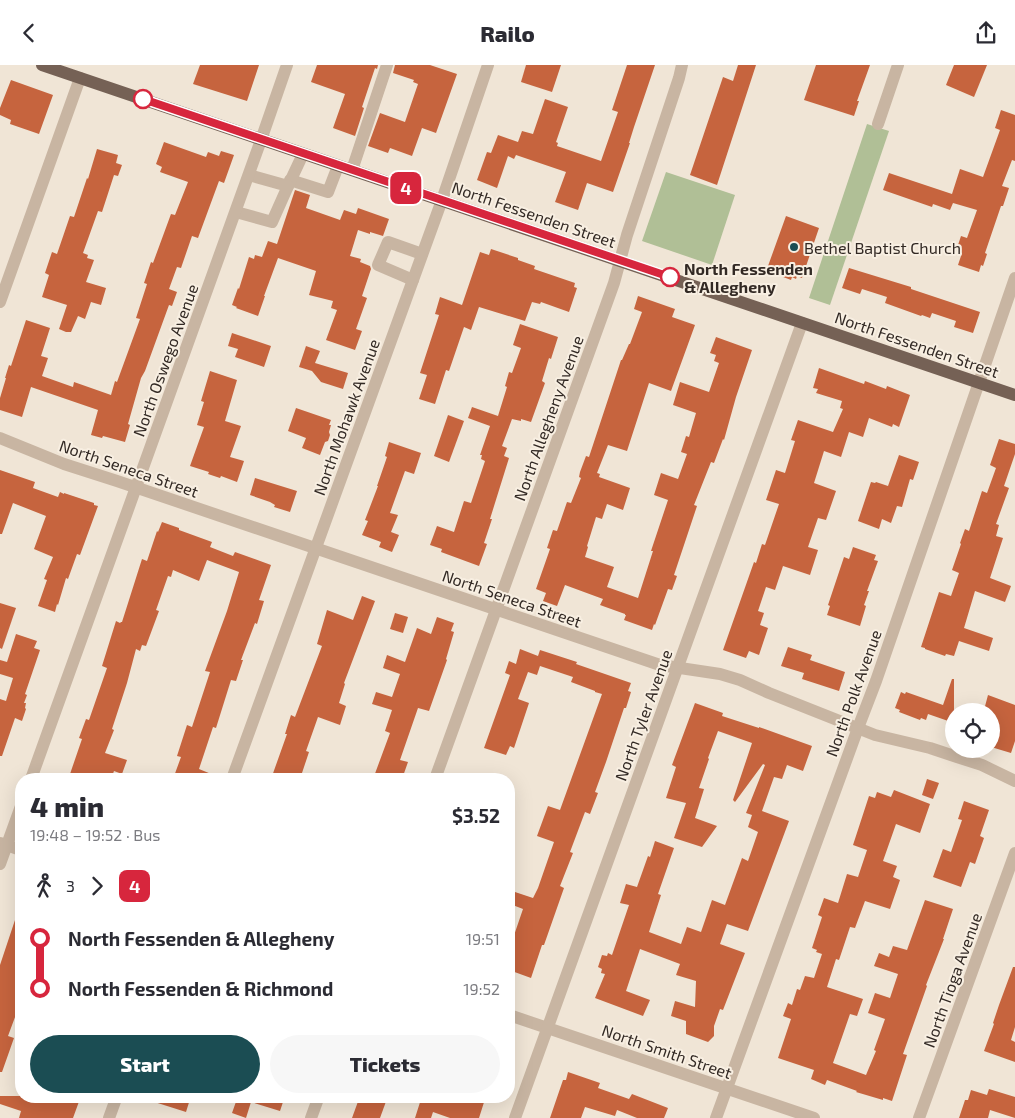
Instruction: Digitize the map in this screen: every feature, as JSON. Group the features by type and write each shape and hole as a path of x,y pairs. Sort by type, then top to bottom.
{"main road":[{"name":"North Fessenden Street","path":"42,65 1015,395"}],"street":[{"name":"North Oswego Avenue","path":"33,773 262,140 287,65"},
{"path":"352,170 387,65"},
{"name":"North Mohawk Avenue","path":"234,773 442,201 488,65"},
{"name":"North Allegheny Avenue","path":"437,773 614,283 627,235 682,65"},
{"path":"878,124 898,65"},
{"path":"0,302 80,78"},
{"path":"236,212 272,222 303,154"},
{"path":"249,175 328,192 338,166"},
{"path":"413,280 378,265 388,242 422,254"},
{"name":"North Polk Avenue","path":"716,1118 876,681 1015,278"},
{"name":"North Tyler Avenue","path":"515,1118 802,323"},
{"name":"North Seneca Street","path":"0,438 64,464 660,665 720,674 740,680 875,735 930,748 974,762 1015,781"},
{"path":"0,864 4,844 15,819"},
{"name":"North Tioga Avenue","path":"919,1118 1015,853"},
{"name":"North Smith Street","path":"515,1017 814,1118"},
{"path":"110,1118 115,1103"},
{"path":"311,1118 316,1103"}],"green space":[{"path":"867,124 889,131 830,305 809,298"},
{"path":"666,172 735,195 712,265 642,241"}],"building":[{"path":"200,65 259,65 247,101 193,84"},
{"path":"317,65 378,65 377,69 375,68 362,107 364,108 355,136 333,128 345,94 311,82"},
{"path":"395,65 430,65 457,74 436,133 422,128 412,156 390,148 388,153 368,146 380,113 405,122 418,84 413,82 414,80 393,73"},
{"path":"526,65 561,65 552,92 521,82"},
{"path":"627,65 655,65 613,192 587,183 578,210 555,202 566,172 516,155 514,159 508,156 497,188 477,180 487,152 491,153 498,135 518,142 522,131 533,134 545,99 568,107 556,142 558,143 557,146 601,161 618,112 612,110"},
{"path":"738,65 756,65 717,185 690,175 723,77 733,81"},
{"path":"816,65 870,65 857,101 859,101 854,116 804,100"},
{"path":"954,65 987,65 974,97 946,85"},
{"path":"11,80 53,95 39,134 10,124 11,120 0,115 0,108"},
{"path":"1001,110 1015,115 1015,161 1012,160 1002,186 1009,188 985,253 987,254 983,266 981,265 979,272 958,265 962,253 956,251 961,236 967,238 977,210 953,203 950,210 933,204 932,207 883,190 889,173 952,194 960,169 983,177 1000,130 995,128"},
{"path":"164,142 206,157 208,152 219,156 221,151 234,155 224,183 219,181 198,238 192,236 181,268 177,267 169,289 177,292 172,306 169,305 141,378 125,442 91,435 98,410 31,387 22,417 0,410 0,398 5,378 9,365 11,366 26,320 50,328 41,356 48,358 42,376 73,387 74,382 111,395 140,319 136,318 147,284 144,283 151,262 153,263 171,214 175,215 188,182 160,172 162,167 156,164"},
{"path":"97,149 118,155 116,163 122,165 118,176 114,175 102,212 98,211 83,253 88,255 87,258 94,260 86,282 106,288 101,305 91,302 85,319 78,316 71,332 66,332 59,329 67,305 42,297 49,275 45,273 52,252 57,254 70,216 74,217"},
{"path":"295,190 310,195 306,208 340,220 344,210 356,214 358,208 389,219 383,236 358,230 350,256 361,259 360,262 370,266 371,269 362,296 367,298 356,329 362,331 355,350 326,340 337,310 331,308 333,301 309,295 316,271 278,258 258,316 232,305 249,257 254,259 255,255 262,257 268,241 277,244"},
{"name":"Bethel Baptist Church","path":"786,216 819,228 802,278 797,276 796,279 792,277 791,280 778,275 779,273 774,271 776,268 768,266"},
{"path":"491,249 518,258 518,260 535,266 534,269 575,283 574,287 577,288 569,312 541,302 540,304 532,302 525,321 479,307 471,330 464,327 449,371 446,370 435,404 419,399 427,375 420,373 439,315 435,314 440,297 462,305 480,252 489,255"},
{"path":"849,268 911,287 911,289 980,312 973,333 954,327 956,321 932,313 930,318 921,316 885,303 887,297 862,289 860,294 842,288"},
{"path":"638,296 675,309 672,317 695,325 671,391 649,383 627,451 608,445 597,473 600,474 599,477 630,488 623,510 607,504 602,519 596,517 587,546 585,557 614,567 607,587 638,598 668,500 654,495 661,473 678,479 687,454 681,452 686,436 689,437 696,413 673,405 680,382 709,392 719,363 714,361 716,355 710,353 716,337 752,350 724,440 714,463 711,462 694,505 697,506 674,575 677,576 672,590 668,589 652,630 624,620 625,614 600,605 603,599 565,585 557,606 543,601 546,593 536,589 550,549 547,548 553,530 557,531 567,502 571,503 581,478 579,477 580,472 586,456 589,457 621,360 630,344 642,312 634,309"},
{"path":"520,324 558,337 551,359 549,358 542,381 545,383 531,422 512,419 502,446 507,448 504,456 509,458 490,519 492,519 484,543 487,544 479,566 441,552 442,549 430,545 437,526 454,532 464,501 471,503 485,461 481,459 482,455 480,455 490,426 468,418 472,407 498,416 507,387 505,386 509,372 512,373 521,348 513,345"},
{"path":"232,333 271,346 264,367 235,357 238,349 228,346"},
{"path":"306,346 320,351 315,363 348,373 343,389 321,382 312,371 299,367"},
{"path":"819,368 864,384 865,381 886,389 887,386 910,395 899,427 893,424 892,427 869,418 863,437 849,432 841,457 824,451 814,483 836,491 826,520 818,518 808,547 818,550 810,575 783,566 775,590 766,587 758,611 764,613 760,625 768,628 759,655 749,651 746,658 723,650 754,562 756,563 762,544 765,545 779,504 766,500 776,470 785,473 795,441 791,440 798,420 833,432 843,409 840,408 842,401 816,393 818,389 813,388"},
{"path":"210,371 237,380 225,421 241,426 230,457 244,461 237,482 221,476 220,478 208,474 209,472 190,466 204,427 197,425 204,402 201,401"},
{"path":"296,408 331,420 329,425 331,425 330,435 320,455 302,448 306,438 288,431"},
{"path":"448,415 464,421 449,462 434,456"},
{"path":"999,439 1015,444 1015,454 1004,486 1009,488 996,524 999,525 996,536 1003,538 990,578 1011,586 1005,602 975,591 964,628 993,638 989,651 959,641 954,656 946,654 945,656 921,647 939,592 951,596 959,573 952,570 960,543 965,529 969,531 982,491 987,493 996,468 990,465"},
{"path":"389,442 421,453 414,474 405,471 390,513 398,515 391,532 399,535 392,552 379,547 381,542 362,535 368,521 365,520 387,457 385,456"},
{"path":"899,455 919,462 913,480 910,479 902,507 897,506 891,523 882,519 879,529 858,521 871,482 888,486"},
{"path":"0,470 35,482 33,488 58,497 60,492 64,493 98,506 80,555 77,554 68,579 66,578 55,612 38,606 47,580 44,579 53,557 34,549 46,516 13,503 2,534 0,534"},
{"path":"255,478 297,491 290,512 274,507 275,505 270,502 250,495"},
{"path":"162,522 212,542 210,547 233,556 235,552 271,565 259,600 264,601 257,624 255,623 241,660 243,660 236,681 231,680 216,728 213,727 199,769 209,773 175,773 181,757 177,756 187,725 192,727 210,672 205,671 239,572 207,560 199,581 173,570 171,577 168,576 156,610 159,611 146,646 142,645 140,651 136,649 112,729 114,730 105,753 127,760 122,773 114,771 113,773 70,773 82,739 79,738 86,719 89,720 107,668 102,666 116,621 122,622 142,559 147,561"},
{"path":"853,547 876,555 874,560 878,561 867,591 869,591 860,626 827,615 830,606 828,605 844,557 849,559"},
{"path":"362,596 375,601 344,683 339,703 346,706 340,725 318,717 306,751 309,752 302,773 273,773 287,734 285,734 291,715 295,717 322,646 317,644 327,610 353,620"},
{"path":"0,603 16,608 2,649 0,648"},
{"path":"395,613 408,617 403,633 390,629"},
{"path":"437,617 454,623 451,631 454,632 447,660 429,711 418,708 400,760 408,762 404,773 375,773 390,733 385,731 392,710 372,704 376,692 392,697 400,674 383,668 387,655 405,662 417,628 431,634"},
{"path":"16,634 37,641 34,648 40,650 25,694 27,695 24,703 26,703 26,709 22,721 15,718 2,756 0,756 0,699 6,701 13,678 0,674 0,660 7,662"},
{"path":"788,647 812,655 810,660 845,672 839,691 802,679 804,673 781,666"},
{"path":"520,649 538,656 540,650 631,683 628,691 631,692 626,708 624,708 595,792 598,793 590,814 585,812 570,852 573,853 560,886 564,888 531,978 515,972 515,932 523,909 515,906 515,892 533,898 538,888 554,842 537,836 548,806 560,810 602,694 571,682 573,677 540,666 537,675 528,672 518,699 529,703 514,748 510,746 506,755 484,748 510,675 505,673 509,661 516,664"},
{"path":"952,679 954,679 954,703 945,703 945,720 928,714 926,720 921,718 920,720 899,712 900,710 895,708 901,692 943,705"},
{"path":"988,695 1015,705 1015,741 1011,753 1000,750 1000,703 986,703"},
{"path":"695,703 723,713 722,716 812,746 803,771 787,765 782,779 774,777 762,811 789,821 748,931 727,924 720,944 745,953 723,1010 720,1009 714,1026 714,1036 708,1042 686,1034 686,1021 671,1016 675,1001 695,1007 696,981 676,975 680,964 640,949 626,991 650,1000 643,1016 595,998 605,974 601,973 602,969 598,967 602,955 607,956 608,953 612,955 629,905 620,903 626,884 637,887 655,841 674,848 658,894 661,895 649,932 681,944 687,927 701,932 712,900 725,905 742,858 748,861 758,832 748,827 752,815 746,813 765,765 763,764 735,802 733,800 752,743 718,731 699,788 704,789 695,818 717,826 702,847 674,838 686,803 666,798 676,767 672,765"},
{"path":"927,779 939,783 933,799 922,795"},
{"path":"894,790 930,804 920,833 896,824 883,861 897,866 893,877 900,880 890,909 865,901 855,928 850,927 839,960 836,959 827,987 863,999 857,1016 850,1014 833,1063 866,1075 876,1051 874,1050 885,1019 868,1013 875,993 890,998 898,974 874,966 879,953 889,957 893,946 907,950 925,900 953,909 903,1054 907,1055 892,1101 856,1092 827,1080 825,1085 811,1079 814,1070 778,1058 791,1019 783,1016 788,1003 792,1005 797,989 800,990 805,976 814,978 822,954 812,948 822,917 818,915 824,898 838,903 847,874 858,877 867,850 853,845 869,796 875,798 877,792 891,797"},
{"path":"964,801 989,810 980,836 984,838 975,864 970,862 961,887 933,877 943,849 951,852 962,820 958,819"},
{"path":"15,920 15,1017 8,1036 14,1038 2,1072 0,1072 0,965"},
{"path":"1013,967 1015,967 1015,1027 1011,1040 1015,1042 1015,1062 984,1051"},
{"path":"568,1072 600,1083 598,1088 629,1099 632,1094 668,1108 664,1118 637,1118 617,1110 615,1116 585,1107 581,1118 550,1118 563,1080 566,1080"},
{"path":"989,1089 1015,1097 1015,1118 990,1110 988,1118 959,1118 965,1100 968,1100 971,1090 987,1095"},
{"path":"0,1096 15,1096 15,1103 78,1103 73,1118 19,1118 21,1111 0,1104"},
{"path":"158,1103 189,1103 186,1112"},
{"path":"236,1103 251,1103 246,1118 232,1113"},
{"path":"254,1103 283,1103 280,1111"},
{"path":"357,1103 385,1103 380,1118 352,1118"},
{"path":"420,1103 484,1103 479,1118 450,1118 433,1112 431,1118 415,1118"}],"bus line":[{"name":"4","path":"143,99 670,277"}],"place":[{"name":"Bethel Baptist Church","path":"794,247"},
{"name":"North Fessenden & Allegheny","path":"670,277"}]}
